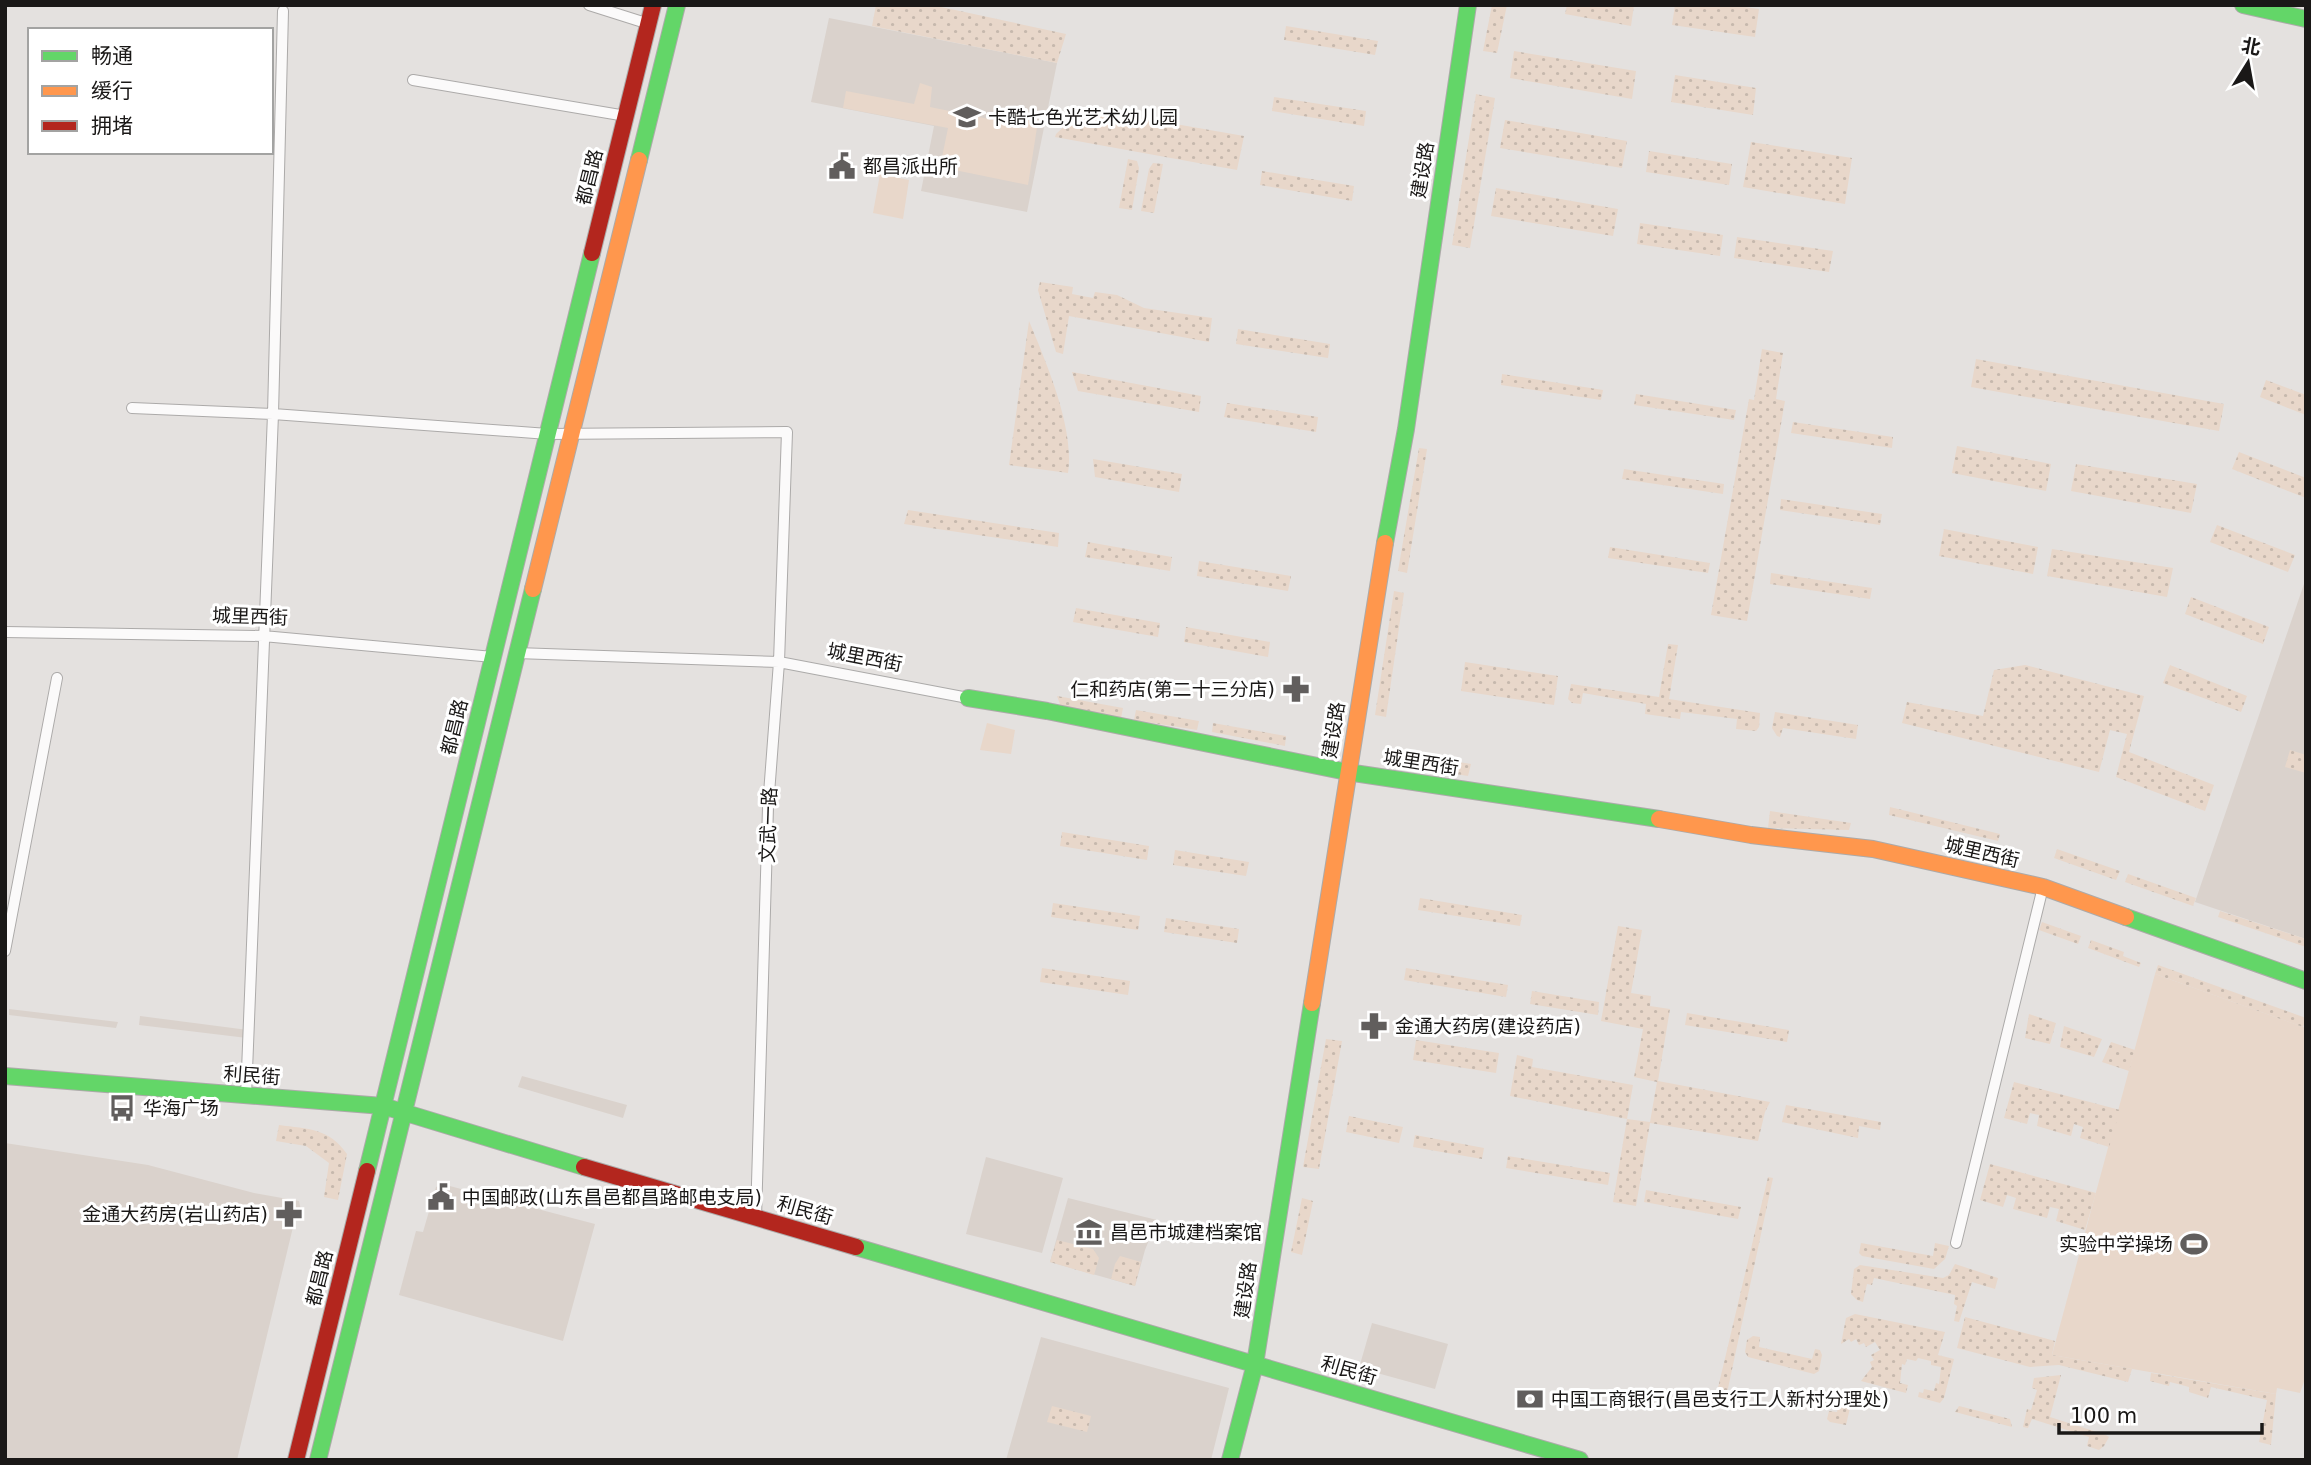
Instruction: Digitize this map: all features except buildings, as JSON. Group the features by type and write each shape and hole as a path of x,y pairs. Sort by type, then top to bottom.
{"street":[{"path":"589,5 649,24"},
{"name":"都昌路","path":"296,1460 653,5"},
{"path":"318,1460 677,5"},
{"name":"建设路","path":"1230,1460 1255,1364 1378,580 1406,429 1468,5"},
{"path":"2243,5 2306,19"},
{"path":"246,1096 262,636 273,414 283,10"},
{"path":"413,80 626,116"},
{"path":"132,408 273,414 548,434 571,432"},
{"name":"文武一路","path":"571,432 787,432 779,662 768,807 756,1218"},
{"name":"城里西街","path":"5,632 262,636 493,657"},
{"name":"城里西街","path":"516,653 779,662 1047,711 1347,772 1630,814 1751,835 1873,849 2043,887 2306,981"},
{"path":"5,951 57,678"},
{"path":"1956,1243 2043,887"},
{"name":"利民街","path":"5,1076 383,1105 756,1218 1580,1460"}],"shaded area":[{"path":"876,5 932,5 1066,34 1057,63 872,26"},
{"path":"1492,5 1507,5 1497,53 1483,51"},
{"path":"1567,5 1634,5 1631,26 1565,14"},
{"path":"1675,5 1730,5 1759,9 1755,37 1672,25"},
{"name":"卡酷七色光艺术幼儿园","path":"829,18 1057,63 1027,212 921,191 934,126 811,102"},
{"path":"1286,26 1378,41 1375,55 1284,40"},
{"path":"1514,51 1636,71 1632,99 1510,78"},
{"path":"1675,75 1756,88 1753,115 1671,102"},
{"path":"920,83 932,87 930,107 1018,125 1020,117 1038,121 1028,185 940,167 948,128 843,108 846,91 914,104"},
{"path":"1476,94 1495,98 1470,248 1452,245"},
{"path":"1274,97 1366,111 1364,126 1272,111"},
{"path":"1084,108 1244,136 1237,170 1055,137"},
{"path":"1505,120 1627,141 1622,168 1500,148"},
{"path":"1751,142 1852,158 1845,204 1743,187"},
{"path":"1649,151 1732,164 1729,185 1646,172"},
{"path":"1128,159 1137,161 1139,168 1132,210 1119,208"},
{"path":"1153,163 1163,164 1154,213 1141,211 1149,169"},
{"path":"1262,171 1354,186 1352,201 1260,185"},
{"path":"880,174 909,180 903,219 873,213"},
{"path":"1496,188 1618,209 1613,236 1491,216"},
{"path":"1640,223 1723,235 1720,256 1637,244"},
{"path":"1737,237 1833,251 1829,272 1734,258"},
{"path":"1040,282 1073,287 1072,294 1093,298 1095,292 1117,295 1144,308 1212,318 1209,342 1069,316 1063,354 1056,352 1038,290"},
{"path":"1029,321 1058,396 1067,436 1068,473 1009,465"},
{"path":"1238,329 1330,344 1328,358 1236,344"},
{"path":"1762,349 1783,353 1776,399 1785,401 1747,621 1711,615 1749,399 1754,400"},
{"path":"1976,359 2224,404 2219,431 1971,387"},
{"path":"1072,372 1201,396 1199,412 1078,391"},
{"path":"1502,374 1603,390 1601,400 1501,385"},
{"path":"2266,380 2306,395 2306,415 2260,397"},
{"path":"1636,394 1736,410 1734,420 1634,405"},
{"path":"1227,403 1318,417 1316,432 1224,417"},
{"path":"1793,422 1893,437 1892,448 1791,433"},
{"path":"1957,446 2051,464 2046,491 1952,473"},
{"path":"1419,448 1427,449 1407,573 1398,571"},
{"path":"2239,452 2306,478 2306,498 2232,469"},
{"path":"1093,459 1182,474 1179,492 1095,477"},
{"path":"2076,464 2197,484 2191,513 2071,491"},
{"path":"1624,469 1724,484 1723,494 1622,479"},
{"path":"1781,499 1882,514 1880,525 1780,510"},
{"path":"908,510 1059,533 1058,547 904,524"},
{"path":"2217,525 2295,555 2288,572 2210,542"},
{"path":"1944,529 2038,547 2033,574 1939,556"},
{"path":"1088,542 1172,557 1170,571 1085,557"},
{"path":"1610,547 1710,563 1708,573 1608,558"},
{"path":"2052,549 2173,568 2167,597 2047,576"},
{"path":"1199,561 1291,576 1288,591 1197,576"},
{"path":"1771,573 1872,588 1870,599 1770,584"},
{"path":"2306,578 2306,939 2195,902"},
{"path":"1394,591 1404,593 1386,717 1375,715"},
{"path":"2191,597 2269,627 2263,644 2185,614"},
{"path":"1076,608 1160,623 1158,637 1073,622"},
{"path":"1186,627 1270,642 1268,657 1184,642"},
{"path":"1668,644 1678,645 1669,699 1760,713 1756,731 1736,729 1737,719 1681,712 1680,719 1645,714 1646,704 1583,693 1581,704 1572,703 1568,699 1571,684 1659,697"},
{"path":"1465,662 1558,676 1554,705 1461,691"},
{"path":"2025,665 2144,696 2129,752 2214,785 2205,811 2116,777 2127,734 2110,730 2099,772 1902,723 1907,702 1983,716 1994,670"},
{"path":"2170,665 2247,696 2241,712 2163,683"},
{"path":"1057,696 1123,708 1121,718 1061,707"},
{"path":"1136,710 1199,721 1197,730 1134,720"},
{"path":"1775,712 1858,725 1856,739 1783,728 1780,737 1777,736 1772,728"},
{"path":"987,723 1015,730 1011,754 980,750"},
{"path":"1213,723 1286,736 1285,746 1212,732"},
{"path":"2290,750 2306,755 2306,773 2285,767"},
{"path":"1424,756 1471,764 1468,776 1423,769"},
{"path":"1890,807 2000,834 1998,841 1889,815"},
{"path":"1770,811 1851,823 1849,830 1768,828"},
{"path":"1062,832 1149,846 1147,860 1060,846"},
{"path":"2057,849 2120,871 2116,880 2054,858"},
{"path":"1175,850 1249,862 1246,876 1173,865"},
{"path":"2128,874 2196,898 2193,906 2125,882"},
{"path":"1420,898 1522,915 1520,926 1418,910"},
{"path":"1053,903 1140,916 1138,930 1051,917"},
{"path":"2220,911 2306,939 2306,947 2218,917"},
{"path":"1166,918 1239,929 1237,943 1164,932"},
{"path":"2042,922 2081,936 2078,944 2039,930"},
{"path":"1618,926 1642,930 1631,993 1651,996 1650,1006 1670,1009 1658,1081 1770,1102 1758,1141 1650,1123 1636,1206 1613,1202 1627,1119 1650,1122 1657,1082 1634,1077 1643,1029 1601,1021"},
{"path":"2091,940 2124,952 2123,956 2141,963 2139,967 2088,948"},
{"path":"2158,965 2306,1018 2303,1027 2155,974"},
{"path":"1042,968 1130,981 1128,995 1040,982"},
{"path":"1406,968 1508,985 1506,997 1404,980"},
{"name":"实验中学操场","path":"2155,974 2306,1028 2306,1376 2300,1393 2277,1388 2276,1394 2052,1355"},
{"path":"1532,991 1599,1002 1598,1015 1530,1004"},
{"path":"9,1009 118,1022 116,1028 9,1015"},
{"path":"1687,1013 1789,1030 1787,1042 1685,1025"},
{"path":"2029,1014 2056,1023 2050,1044 2025,1038"},
{"path":"140,1016 248,1030 247,1038 139,1025"},
{"path":"2064,1026 2102,1039 2094,1057 2060,1047"},
{"path":"1326,1039 1342,1041 1319,1169 1303,1167"},
{"path":"1416,1040 1499,1053 1496,1073 1413,1060"},
{"path":"2111,1042 2135,1050 2129,1071 2102,1062"},
{"path":"1517,1055 1533,1059 1532,1067 1633,1085 1627,1119 1510,1096"},
{"path":"522,1076 627,1105 623,1118 518,1087"},
{"path":"2014,1082 2120,1110 2109,1147 2080,1138 2083,1127 2074,1124 2071,1136 2037,1126 2039,1115 2030,1113 2027,1124 2004,1118"},
{"path":"1786,1105 1881,1122 1880,1130 1859,1126 1858,1138 1782,1122"},
{"path":"1349,1116 1403,1127 1399,1143 1346,1132"},
{"path":"279,1125 317,1131 340,1145 347,1154 338,1200 324,1197 329,1163 306,1146 276,1141"},
{"path":"1415,1135 1484,1148 1482,1159 1413,1147"},
{"path":"5,1143 148,1165 254,1193 299,1201 301,1210 294,1223 237,1460 5,1460"},
{"path":"1508,1156 1610,1173 1608,1185 1506,1168"},
{"path":"986,1157 1063,1178 1042,1253 966,1234"},
{"path":"1990,1164 2096,1193 2085,1230 2056,1221 2059,1209 2050,1207 2047,1218 2013,1209 2016,1198 2007,1195 2003,1207 1980,1200"},
{"path":"1768,1177 1773,1178 1727,1393 1717,1392"},
{"path":"442,1184 595,1224 563,1341 399,1295 416,1231 423,1232 436,1187"},
{"path":"1646,1190 1741,1207 1738,1219 1644,1202"},
{"name":"昌邑市城建档案馆","path":"1068,1198 1157,1220 1135,1286 1050,1262"},
{"path":"1302,1198 1313,1201 1302,1255 1291,1252"},
{"path":"1057,1240 1093,1249 1099,1258 1094,1275 1050,1262"},
{"path":"1861,1243 1933,1256 1935,1243 1949,1246 1945,1259 1934,1269 1862,1256 1859,1253"},
{"path":"1120,1256 1141,1262 1135,1286 1111,1279"},
{"path":"1955,1264 1998,1278 1995,1289 1972,1282 1959,1322 1954,1321 1957,1306 1954,1304 1955,1295 1874,1278 1872,1285 1867,1284 1863,1302 1851,1294 1854,1269 1860,1265 1943,1278 1949,1275"},
{"path":"1855,1314 1945,1332 1938,1355 1954,1359 1944,1398 1940,1403 1918,1397 1919,1392 1923,1393 1924,1389 1934,1391 1936,1383 1939,1384 1941,1367 1931,1365 1931,1361 1907,1359 1905,1365 1902,1364 1900,1383 1908,1385 1906,1393 1861,1381 1872,1367 1870,1362 1874,1360 1871,1355 1880,1350 1875,1342 1866,1347 1864,1343 1859,1345 1856,1339 1851,1342 1849,1339 1841,1344 1846,1318"},
{"path":"1965,1317 2055,1341 2052,1355 2132,1369 2128,1382 2059,1365 2030,1367 1957,1348"},
{"path":"1372,1323 1448,1344 1435,1389 1359,1368"},
{"path":"1753,1336 1760,1337 1759,1347 1812,1359 1815,1349 1820,1350 1822,1355 1819,1371 1814,1374 1748,1357 1745,1352 1747,1340"},
{"path":"1041,1337 1229,1388 1211,1460 1006,1460"},
{"path":"2151,1373 2276,1394 2271,1445 2259,1442 2267,1400 2211,1387 2208,1398 2189,1392 2189,1387 2150,1381"},
{"path":"2061,1375 2050,1417 2109,1437 2099,1450 2087,1446 2089,1437 2032,1419 2028,1428 2023,1427 2027,1409 2031,1410 2037,1390 2032,1388 2034,1378"},
{"path":"1844,1393 1859,1395 1856,1409 1850,1408 1846,1425 1830,1422 1827,1419 1829,1411 1837,1412 1840,1398 1833,1396"},
{"path":"1052,1406 1091,1416 1087,1432 1047,1422"},
{"path":"1959,1406 2010,1419 2012,1427 1955,1412"}],"traffic: fast":[{"path":"639,160 677,5"},
{"path":"1385,543 1406,429 1468,5"},
{"path":"2243,5 2306,19"},
{"path":"367,1171 592,253"},
{"path":"318,1460 533,589"},
{"path":"968,698 1047,711 1347,772 1659,819"},
{"path":"2126,917 2306,981"},
{"path":"1230,1460 1255,1364 1312,1003"},
{"path":"5,1076 383,1106 584,1167"},
{"path":"856,1247 1580,1460"}],"traffic: slow":[{"path":"533,589 639,160"},
{"path":"1312,1003 1385,543"},
{"path":"1659,819 1751,835 1873,849 2043,887 2126,917"}],"traffic: jam":[{"path":"592,253 653,5"},
{"path":"584,1167 856,1247"},
{"path":"296,1460 367,1171"}],"place":[{"name":"卡酷七色光艺术幼儿园","path":"967,117"},
{"name":"都昌派出所","path":"842,166"},
{"name":"仁和药店(第二十三分店)","path":"1296,689"},
{"name":"金通大药房(建设药店)","path":"1374,1026"},
{"name":"华海广场","path":"122,1108"},
{"name":"中国邮政(山东昌邑都昌路邮电支局)","path":"441,1197"},
{"name":"金通大药房(岩山药店)","path":"289,1214"},
{"name":"昌邑市城建档案馆","path":"1089,1232"},
{"name":"实验中学操场","path":"2194,1244"},
{"name":"中国工商银行(昌邑支行工人新村分理处)","path":"1530,1399"}]}
